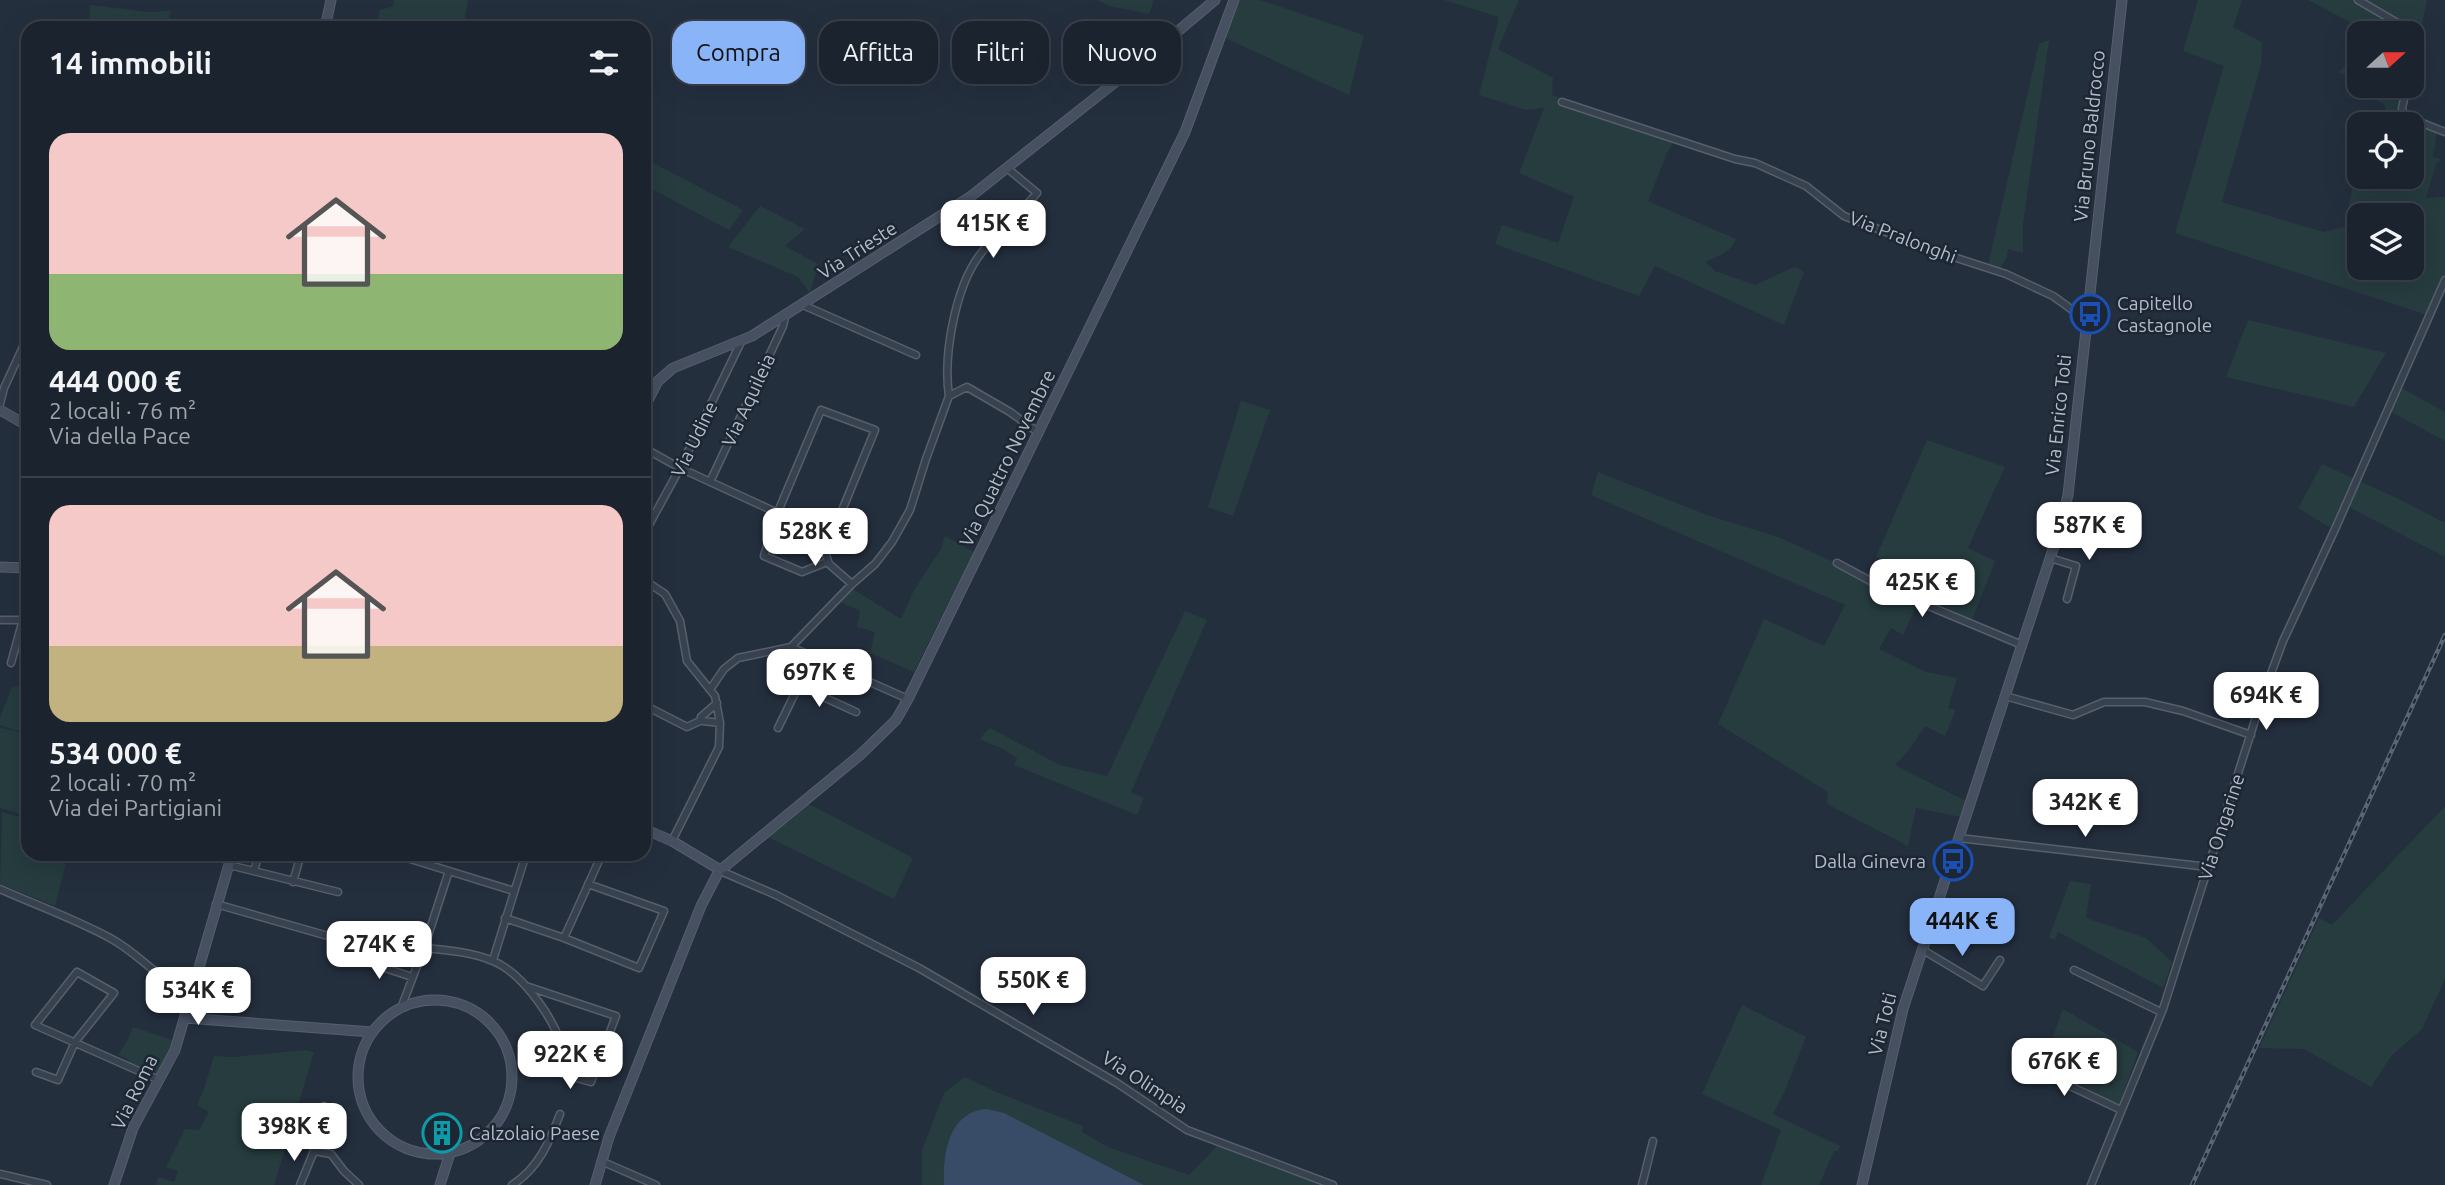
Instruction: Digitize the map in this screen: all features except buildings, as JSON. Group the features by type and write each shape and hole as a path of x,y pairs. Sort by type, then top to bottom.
{"main road":[{"path":"326,21 331,0"},
{"name":"Via Trieste","path":"651,394 658,381 673,368 740,342 785,317 970,197 1215,0"},
{"name":"Via Quattro Novembre","path":"595,1185 601,1161 701,906 720,870 860,755 896,720 908,699 1185,132 1234,0"},
{"name":"Via Bruno Baldrocco","path":"2091,276 2122,0"},
{"name":"Via Enrico Toti","path":"1959,836 2068,495 2091,276"},
{"path":"0,410 21,422"},
{"path":"0,567 21,568"},
{"name":"Via Olimpia","path":"651,832 672,841 720,870"},
{"name":"Via Toti","path":"1862,1185 1898,1028 1959,836"},
{"name":"Via Roma","path":"114,1185 133,1128 174,1050 230,861"},
{"path":"427,1000 454,1002 467,1007 490,1023 499,1034 510,1059 511,1086 503,1113 496,1124 475,1143 450,1153 417,1152 387,1138 375,1126 360,1096 359,1062 372,1032 390,1014 427,1000"},
{"path":"185,1018 372,1032"},
{"path":"440,1185 450,1153"}],"street":[{"path":"2358,0 2394,21"},
{"path":"2404,98 2401,113 2404,116 2445,132"},
{"name":"Via Pralonghi","path":"1562,102 1735,159 1755,163 1816,191 1844,216 1938,252 2006,274 2053,296 2085,319"},
{"path":"711,688 731,662 791,647 875,564 905,522 949,397 947,365 952,332 970,271 982,251 1037,193 1007,168"},
{"name":"Via Ongarine","path":"2091,1185 2161,1012 2283,641 2445,280"},
{"path":"803,305 916,355"},
{"name":"Via Aquileia","path":"710,482 785,317"},
{"name":"Via Udine","path":"651,521 680,468 740,342"},
{"path":"0,404 4,388 21,351"},
{"path":"949,397 967,387 1039,433"},
{"path":"827,562 802,572 764,556 777,514 821,410 875,429 825,552 827,562 852,584"},
{"path":"651,452 830,537"},
{"path":"2050,558 2076,566 2067,599"},
{"path":"1838,563 1876,584 2022,645"},
{"path":"651,585 665,594 680,621 687,661 711,688 720,723 719,747 672,841"},
{"path":"0,620 21,620"},
{"path":"11,663 21,627"},
{"path":"791,647 908,699"},
{"path":"821,696 836,668"},
{"path":"778,728 799,685 856,712"},
{"path":"2005,696 2073,715 2104,702 2145,702 2183,711 2251,736"},
{"path":"702,720 705,712 717,703"},
{"path":"651,709 687,727 702,720 720,723"},
{"path":"1959,836 2208,867"},
{"path":"254,871 257,861"},
{"path":"293,882 299,861"},
{"path":"417,861 514,891"},
{"path":"493,960 524,861"},
{"path":"564,938 599,861"},
{"path":"229,865 338,892"},
{"name":"Via Olimpia","path":"720,870 776,895 919,968 1117,1083 1187,1130 1333,1185"},
{"path":"401,1008 449,871"},
{"path":"505,918 639,968 664,911 589,884"},
{"path":"0,889 110,937 151,971 191,992"},
{"path":"216,904 328,936"},
{"path":"424,948 493,960 519,978 546,1012 558,1035 564,1058 562,1074 591,1082 616,1016 526,986"},
{"path":"1923,950 1983,986 2000,960"},
{"path":"355,958 412,977"},
{"path":"2074,970 2161,1012"},
{"path":"36,1072 58,1080 75,1042 114,993 77,972 35,1025 75,1042 159,1080"},
{"path":"2017,1061 2122,1110"},
{"path":"300,1185 314,1151 324,1106"},
{"path":"512,1185 540,1158 560,1114"},
{"path":"1642,1185 1653,1141"},
{"path":"314,1151 331,1154 359,1185"},
{"path":"601,1161 656,1185"},
{"path":"0,1174 47,1185"}],"green space":[{"path":"394,0 468,0 464,21 378,21 380,10 393,6"},
{"path":"1097,0 1154,0 1149,14 1110,6"},
{"path":"1235,0 1260,0 1364,35 1349,95 1223,37"},
{"path":"1444,0 1519,0 1498,49 1553,78 1552,95 1676,137 1648,201 1736,239 1727,251 1705,262 1715,271 1755,285 1794,267 1804,272 1784,325 1655,266 1639,296 1495,244 1502,225 1558,243 1574,197 1519,173 1544,108 1526,110 1479,95 1499,17"},
{"path":"2198,0 2242,0 2233,27 2262,42 2261,65 2222,202 2323,232 2347,226 2347,280 2424,280 2424,203 2349,203 2352,189 2424,189 2424,118 2438,125 2433,157 2441,159 2436,164 2426,198 2445,197 2445,278 2427,315 2175,233 2224,66 2183,51"},
{"path":"2308,0 2427,0 2423,21 2348,21"},
{"path":"90,5 149,12 171,11 168,21 89,21"},
{"path":"2049,40 2023,224 2023,253 2008,249 2007,257 1999,270 1988,265 2039,44"},
{"path":"2347,64 2347,76 2338,73"},
{"path":"2372,98 2405,98 2404,107 2413,112 2387,112 2384,104"},
{"path":"651,162 743,210 729,230 651,189"},
{"path":"760,206 805,229 785,246 818,264 810,293 798,277 728,247"},
{"path":"2248,320 2386,353 2354,407 2226,377"},
{"path":"2396,385 2445,412 2445,441 2386,409"},
{"path":"1241,401 1270,410 1233,516 1208,507"},
{"path":"1927,440 2005,467 1968,548 1995,561 1971,623 1939,609 1947,587 1943,580 1876,557"},
{"path":"2322,464 2445,523 2445,557 2345,505 2333,529 2298,508"},
{"path":"1598,472 1707,515 1778,537 1919,600 1903,635 1891,628 1879,649 1926,672 1957,678 1948,708 1956,710 1945,736 1925,726 1895,765 1966,801 1961,817 1916,808 1908,846 1827,804 1828,792 1718,724 1764,619 1824,646 1845,605 1591,495"},
{"path":"945,536 974,552 914,672 870,653 875,632 857,627 860,611 838,601 853,589 901,619 914,590 941,549"},
{"path":"1185,611 1207,620 1131,792 1144,798 1137,815 1014,765 1017,758 979,739 990,728 1060,765 1107,776"},
{"path":"21,685 21,732 0,725 0,717 12,687"},
{"path":"0,728 21,734 21,814 0,808"},
{"path":"805,802 913,858 894,899 766,836"},
{"path":"2445,806 2445,979 2422,1029 2392,1055 2371,1087 2304,1049 2259,1048 2319,918 2332,925"},
{"path":"2,812 21,817 21,861 66,861 55,906 0,884"},
{"path":"2070,881 2091,884 2086,918 2146,938 2172,962 2163,988 2058,932 2055,940 2049,937"},
{"path":"1742,1005 1806,1037 1773,1114 1840,1146 1838,1151 1834,1151 1819,1185 1761,1185 1781,1130 1702,1094"},
{"path":"2063,1009 2138,1052 2118,1108 2078,1083 2081,1060 2050,1045"},
{"path":"133,1027 175,1041 158,1074 129,1065 129,1060 118,1055"},
{"path":"304,1050 314,1052 274,1185 156,1185 158,1177 174,1182 178,1171 166,1167 185,1129 199,1130 209,1112 197,1105 214,1056 233,1057"},
{"path":"965,1077 1083,1126 1082,1132 1108,1147 1189,1175 1218,1145 1320,1185 1144,1185 1011,1118 968,1114 955,1128 947,1146 944,1185 922,1185 922,1150 944,1093"}],"water":[{"path":"987,1109 1004,1113 1144,1185 944,1185 947,1148 956,1126 964,1117"}],"railway":[{"path":"2192,1185 2445,635"}],"place":[{"name":"Capitello Castagnole","path":"2090,314"},
{"name":"Dalla Ginevra","path":"1953,861"},
{"name":"Calzolaio Paese","path":"442,1133"}]}
